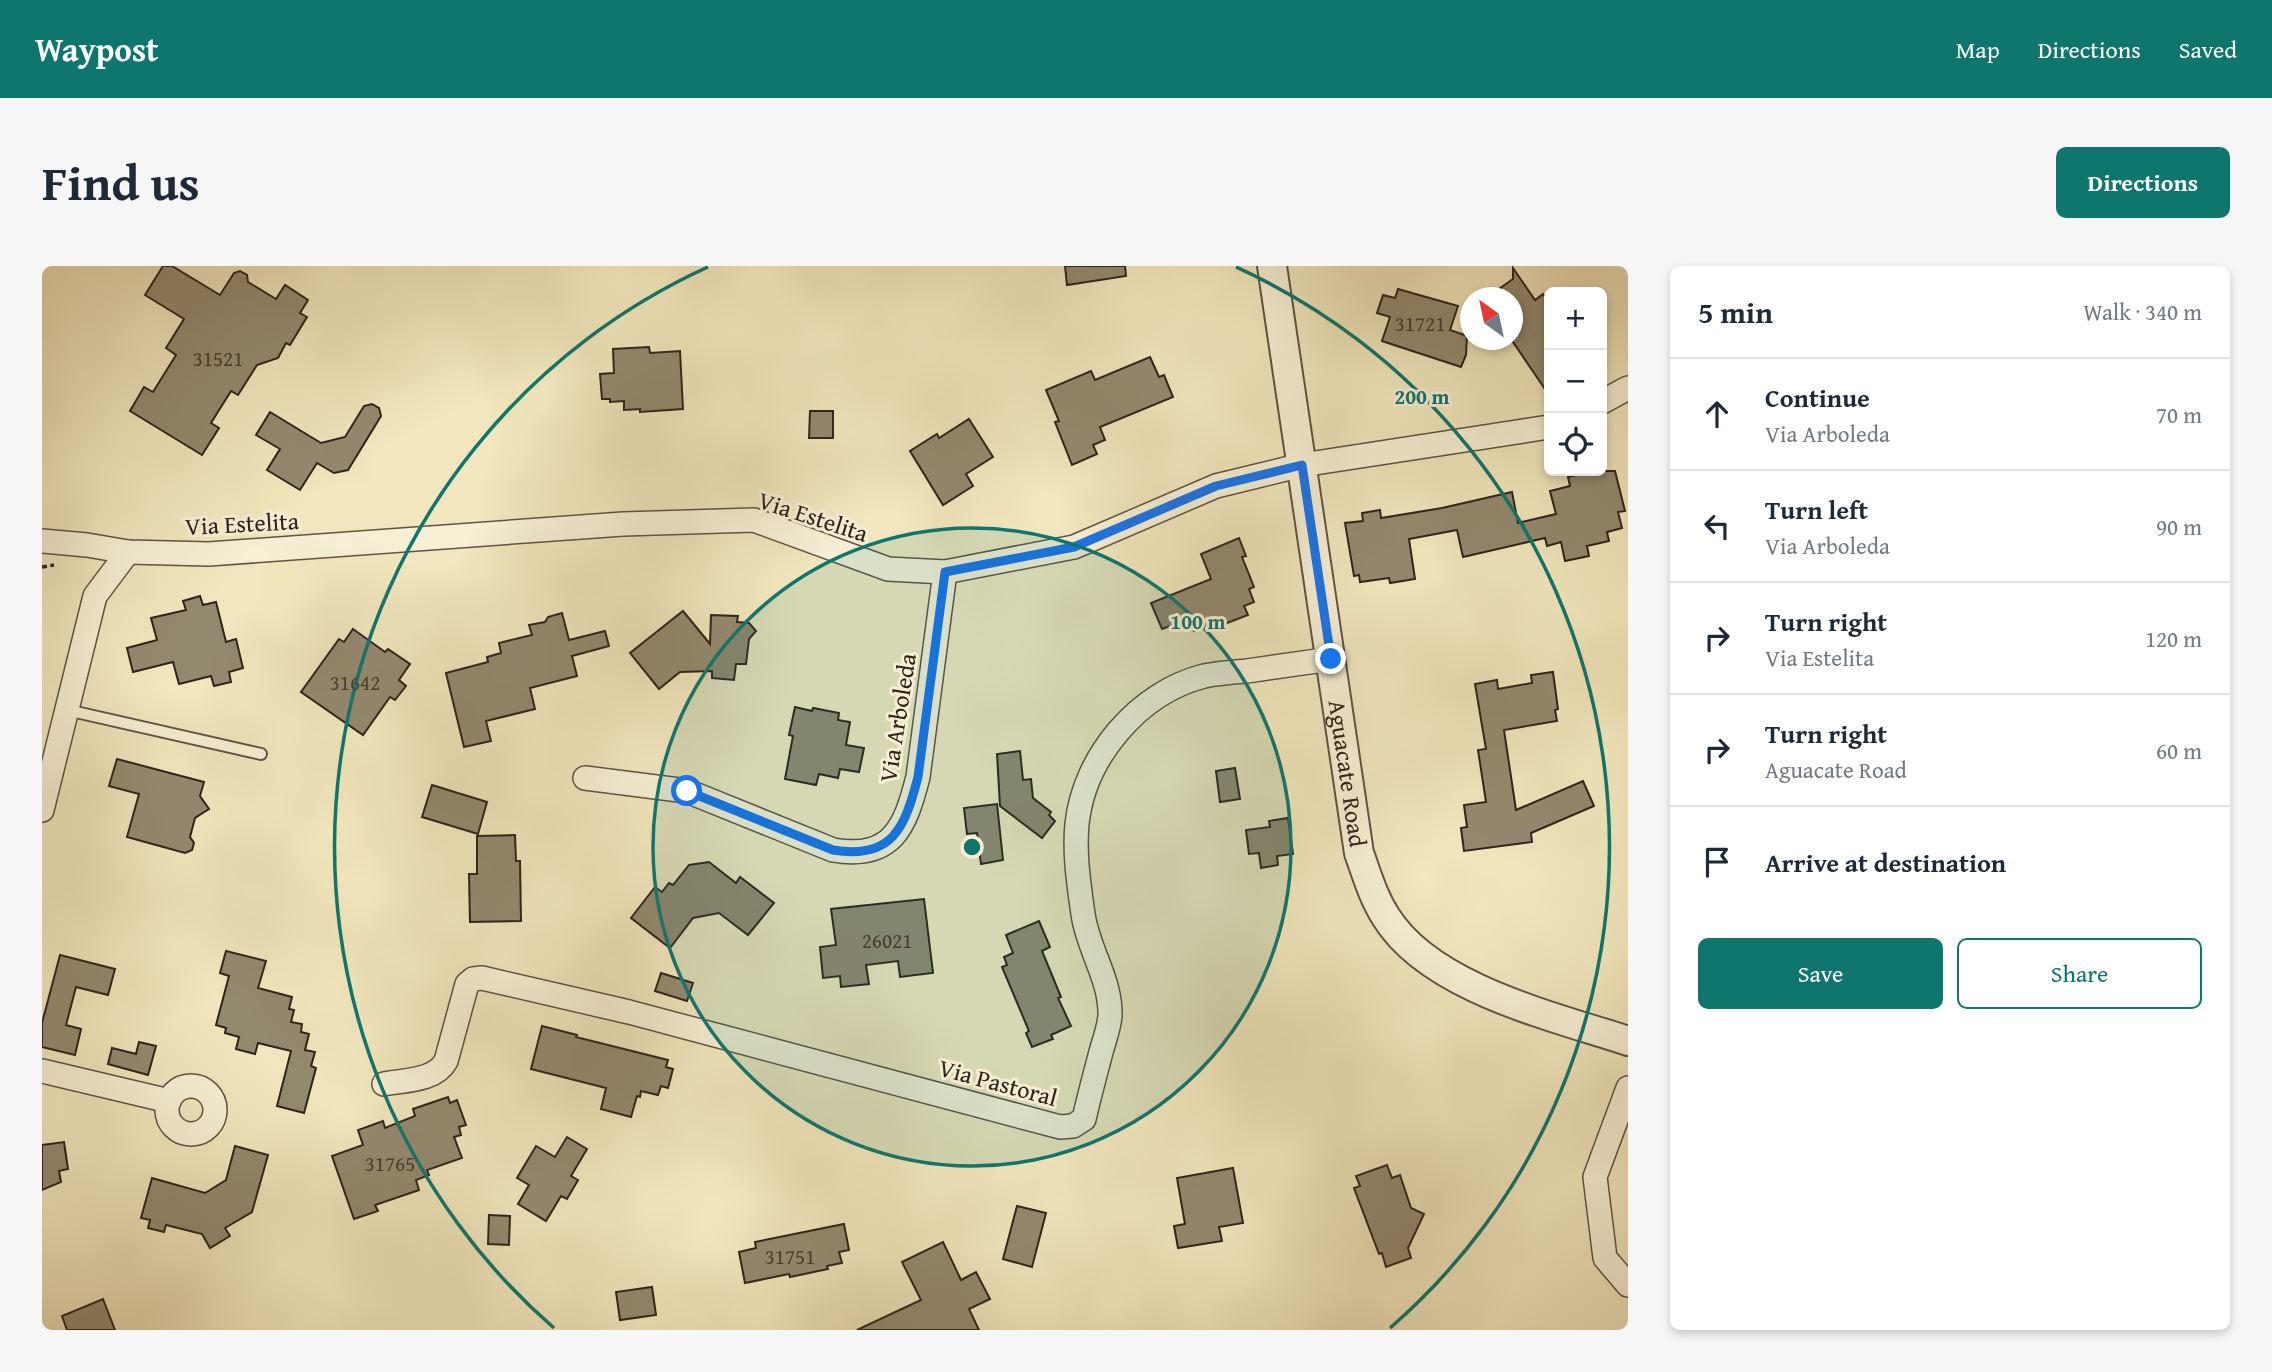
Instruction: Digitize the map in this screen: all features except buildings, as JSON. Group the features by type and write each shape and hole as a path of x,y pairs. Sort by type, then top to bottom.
{"street":[{"name":"Aguacate Road","path":"1272,266 1359,853 1373,892 1387,918 1408,943 1431,963 1501,999 1628,1041"},
{"path":"1607,399 1628,388"},
{"name":"Via Estelita","path":"42,541 128,552 209,554 623,524 754,520 888,569 945,572 1074,547 1216,486 1302,465 1544,428"},
{"path":"42,810 95,596 128,552"},
{"name":"Via Arboleda","path":"585,778 687,791 833,850 850,853 868,850 884,843 899,832 911,805 918,777 945,572"},
{"name":"Via Pastoral","path":"384,1084 433,1075 441,1070 446,1061 467,984 473,979 482,978 629,1012 1060,1127 1073,1126 1084,1119 1110,1019 1109,998 1103,973 1091,949 1083,918 1078,873 1077,826 1081,799 1104,750 1122,728 1158,695 1204,676 1331,659"},
{"path":"42,1071 169,1101"},
{"path":"1628,1088 1595,1177 1605,1258 1628,1285"}],"lane":[{"path":"66,710 261,754"}],"route":[{"path":"687,791 833,850 850,853 868,850 884,843 899,832 911,805 918,777 945,572 1074,547 1216,486 1302,465 1331,659"}]}
